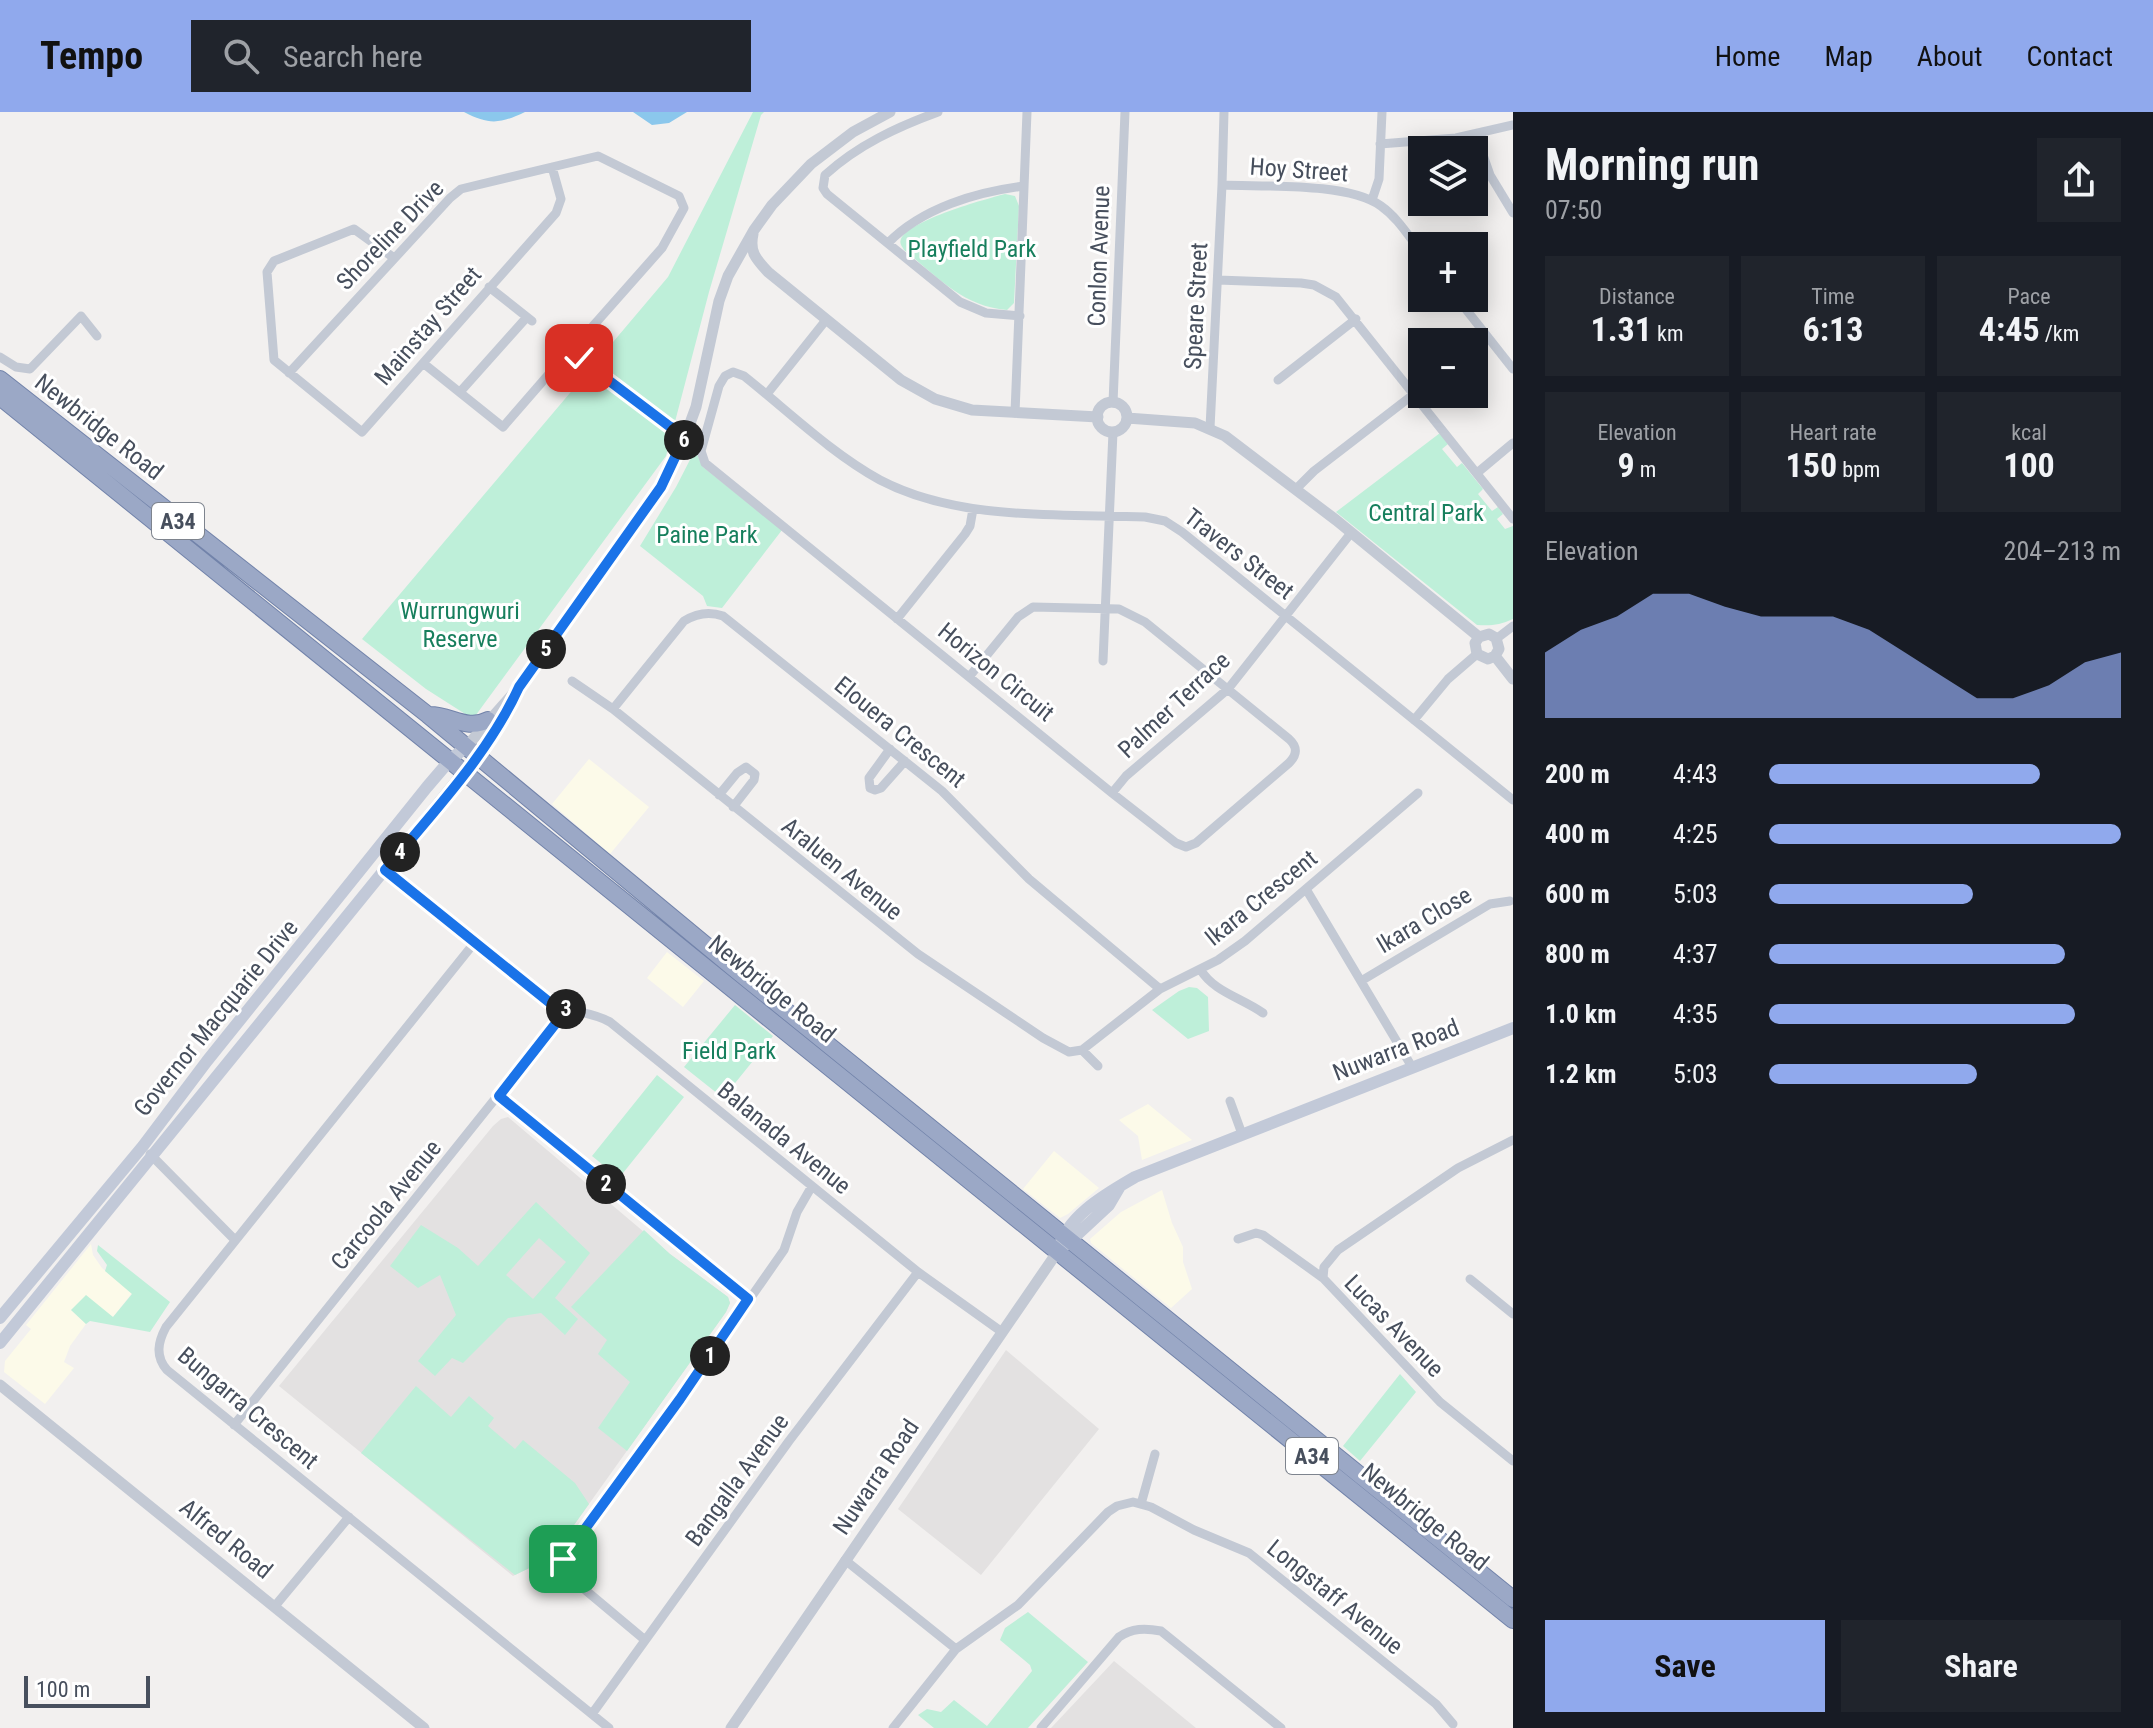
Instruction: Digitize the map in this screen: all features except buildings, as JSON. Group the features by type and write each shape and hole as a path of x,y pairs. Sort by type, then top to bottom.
{"highway":[{"name":"Newbridge Road","path":"0,379 472,751 1064,1242 1513,1620"},
{"name":"Newbridge Road","path":"0,397 465,772 1513,1599"},
{"path":"428,715 442,715 470,725 488,720"}],"main road":[{"name":"Governor Macquarie Drive","path":"0,1318 143,1146 207,1061 450,760 472,751"},
{"name":"Governor Macquarie Drive","path":"0,1343 465,772 472,751"},
{"name":"Nuwarra Road","path":"1064,1242 1109,1205 1119,1188 1170,1162 1513,1028"}],"street":[{"path":"472,751 488,720 519,687 661,487 686,434 699,393 711,328 728,276 754,230 789,185 811,164 853,132 890,112"},
{"path":"938,112 869,142 827,172 822,184 827,194 969,307 986,313 1020,316"},
{"path":"1015,413 1027,112"},
{"name":"Conlon Avenue","path":"1113,403 1125,112"},
{"name":"Hoy Street","path":"1224,112 1222,185 1342,191 1372,200 1395,219 1408,235"},
{"path":"1372,200 1378,186 1382,112"},
{"path":"1380,144 1435,141 1513,125"},
{"path":"1476,135 1490,175 1513,213"},
{"name":"Shoreline Drive","path":"289,373 461,189 598,156 679,196 683,201 683,213 667,241 593,326 578,350"},
{"name":"Mainstay Street","path":"289,373 362,432 560,205 552,167"},
{"name":"Speare Street","path":"1210,428 1222,185"},
{"path":"888,243 904,228 940,209 1024,186"},
{"path":"289,373 274,360 266,277 271,264 354,229 394,258"},
{"path":"754,230 753,254 768,272 901,380 935,399 972,410 1098,417"},
{"path":"728,276 747,265 768,272"},
{"path":"1218,280 1314,285 1336,297 1408,386"},
{"path":"460,392 529,319 489,287"},
{"path":"1468,312 1513,369"},
{"path":"0,357 16,367 30,369 81,316 97,336"},
{"path":"1278,380 1356,319"},
{"path":"767,394 826,320"},
{"path":"423,363 503,427 549,374 578,350 651,413 686,434"},
{"name":"Horizon Circuit","path":"767,394 737,372 728,374 723,379 701,451 702,459 1179,846 1190,847 1289,763 1296,752 1293,742 1228,689"},
{"name":"Travers Street","path":"767,394 837,451 880,479 930,500 973,509 1155,518 1174,526 1513,800"},
{"path":"1296,489 1314,471 1408,399"},
{"path":"1113,403 1125,409 1127,418 1124,426 1113,432 1104,429 1098,417 1104,405 1113,403"},
{"path":"1425,408 1513,519"},
{"path":"1127,418 1179,421 1210,428 1238,445 1479,637"},
{"path":"1103,661 1113,432"},
{"path":"1477,473 1513,443"},
{"path":"897,619 965,534 973,509"},
{"name":"Palmer Terrace","path":"1112,793 1126,776 1228,689 1351,533"},
{"path":"969,677 1027,609 1045,606 1104,608 1119,609 1137,616 1228,689"},
{"name":"Elouera Crescent","path":"613,709 677,628 692,617 715,613 732,622 961,808 1048,896 1160,989"},
{"path":"1496,639 1513,626"},
{"path":"1489,634 1496,639 1499,649 1495,656 1488,659 1477,654 1475,647 1479,637 1489,634"},
{"path":"1414,720 1448,679 1477,654"},
{"path":"1495,656 1513,679"},
{"name":"Araluen Avenue","path":"572,681 613,709 918,954 1054,1044 1072,1053 1082,1050 1098,1066"},
{"path":"472,751 507,713 519,687"},
{"path":"890,749 869,778 870,788 881,788 905,761"},
{"path":"719,795 740,770 746,767 752,769 754,780 733,807"},
{"name":"Ikara Crescent","path":"1082,1050 1160,989 1233,951 1418,793"},
{"name":"Balanada Avenue","path":"385,870 549,1002 594,1014 610,1022 918,1272 1002,1332"},
{"path":"1306,889 1412,1067"},
{"name":"Ikara Close","path":"1361,981 1490,904 1510,901"},
{"name":"Bungarra Crescent","path":"475,942 166,1327 160,1338 160,1360 167,1370 234,1425 609,1728"},
{"path":"1200,969 1214,987 1263,1013"},
{"name":"Carcoola Avenue","path":"234,1425 567,1009"},
{"path":"499,1096 748,1299"},
{"path":"1230,1101 1242,1134"},
{"name":"Lucas Avenue","path":"1513,1140 1458,1168 1338,1250 1324,1267 1323,1278 1440,1402 1513,1461"},
{"path":"143,1146 234,1239"},
{"path":"645,1640 565,1573 563,1559 784,1250 797,1212 812,1186"},
{"path":"1238,1239 1256,1233 1263,1235 1323,1278"},
{"name":"Nuwarra Road","path":"731,1728 1064,1242"},
{"name":"Bangalla Avenue","path":"592,1714 789,1441 918,1272"},
{"path":"1470,1279 1513,1314"},
{"name":"Alfred Road","path":"0,1385 424,1728"},
{"path":"893,1728 956,1649 1018,1605 1108,1512 1133,1502 1141,1504 1155,1454"},
{"name":"Longstaff Avenue","path":"1141,1504 1249,1553 1436,1704 1453,1724"},
{"path":"275,1606 349,1517"},
{"path":"845,1560 956,1649"},
{"path":"1041,1728 1119,1637 1135,1629 1149,1629 1161,1631 1281,1728"}],"shaded area":[{"path":"589,759 649,807 610,854 552,804"},
{"path":"667,952 704,981 683,1007 647,978"},
{"path":"1148,1104 1192,1140 1142,1160 1138,1136 1119,1120"},
{"path":"508,1117 670,1254 728,1297 730,1303 559,1546 556,1555 513,1576 279,1386 493,1126"},
{"path":"1054,1151 1099,1188 1060,1218 1023,1189"},
{"path":"1162,1190 1183,1247 1183,1262 1192,1289 1171,1308 1090,1239 1121,1212"},
{"path":"91,1244 93,1255 102,1268 132,1293 113,1317 81,1302 71,1310 86,1324 70,1346 64,1362 74,1368 45,1404 4,1372 5,1361 31,1329 26,1325"},
{"path":"1006,1350 1099,1429 981,1575 898,1509"},
{"path":"1114,1661 1196,1728 1051,1728"}],"green space":[{"name":"Wurrungwuri Reserve","path":"753,112 764,112 709,292 666,456 473,719 426,689 362,639 668,277"},
{"name":"Playfield Park","path":"1005,194 1015,196 1019,206 1014,303 1007,310 977,303 951,289 904,250 900,242 907,232 932,218"},
{"name":"Central Park","path":"1440,433 1448,444 1442,449 1457,467 1462,463 1483,489 1478,494 1492,511 1498,507 1503,514 1497,519 1505,529 1513,526 1513,619 1504,623 1477,625 1336,512"},
{"name":"Paine Park","path":"695,450 703,467 782,530 722,608 707,606 703,596 640,546"},
{"path":"1189,987 1197,988 1208,997 1209,1031 1188,1039 1152,1010"},
{"name":"Field Park","path":"735,1005 773,1036 723,1098 684,1067"},
{"path":"657,1075 684,1097 619,1178 592,1156"},
{"path":"536,1202 590,1253 555,1298 578,1319 565,1335 541,1313 508,1318 463,1363 452,1358 435,1376 418,1361 456,1315 440,1275 418,1288 390,1266 421,1225 458,1248 478,1266","holes":["539,1238 566,1262 533,1299 506,1275"]},
{"path":"644,1230 670,1254 728,1297 730,1303 627,1451 598,1428 630,1382 598,1354 607,1340 571,1307"},
{"path":"98,1245 170,1302 150,1332 90,1321 86,1324 71,1310 86,1295 113,1317 132,1294 105,1271 107,1265 97,1251"},
{"path":"1400,1374 1416,1392 1360,1461 1343,1446"},
{"path":"416,1386 451,1417 469,1396 494,1418 488,1426 515,1449 523,1440 575,1483 589,1504 556,1555 515,1575 361,1453"},
{"path":"1028,1612 1088,1662 1028,1728 934,1728 918,1715 927,1709 941,1712 954,1700 987,1726 1032,1671 1030,1665 1000,1640 1005,1628"}],"water":[{"path":"464,112 525,112 494,121"},
{"path":"633,112 687,112 669,123 652,125"}],"route":[{"path":"563,1559 680,1399 748,1299 499,1096 567,1009 549,1002 385,870 486,744 507,713 519,687 661,487 686,434 669,426 579,358"}]}
